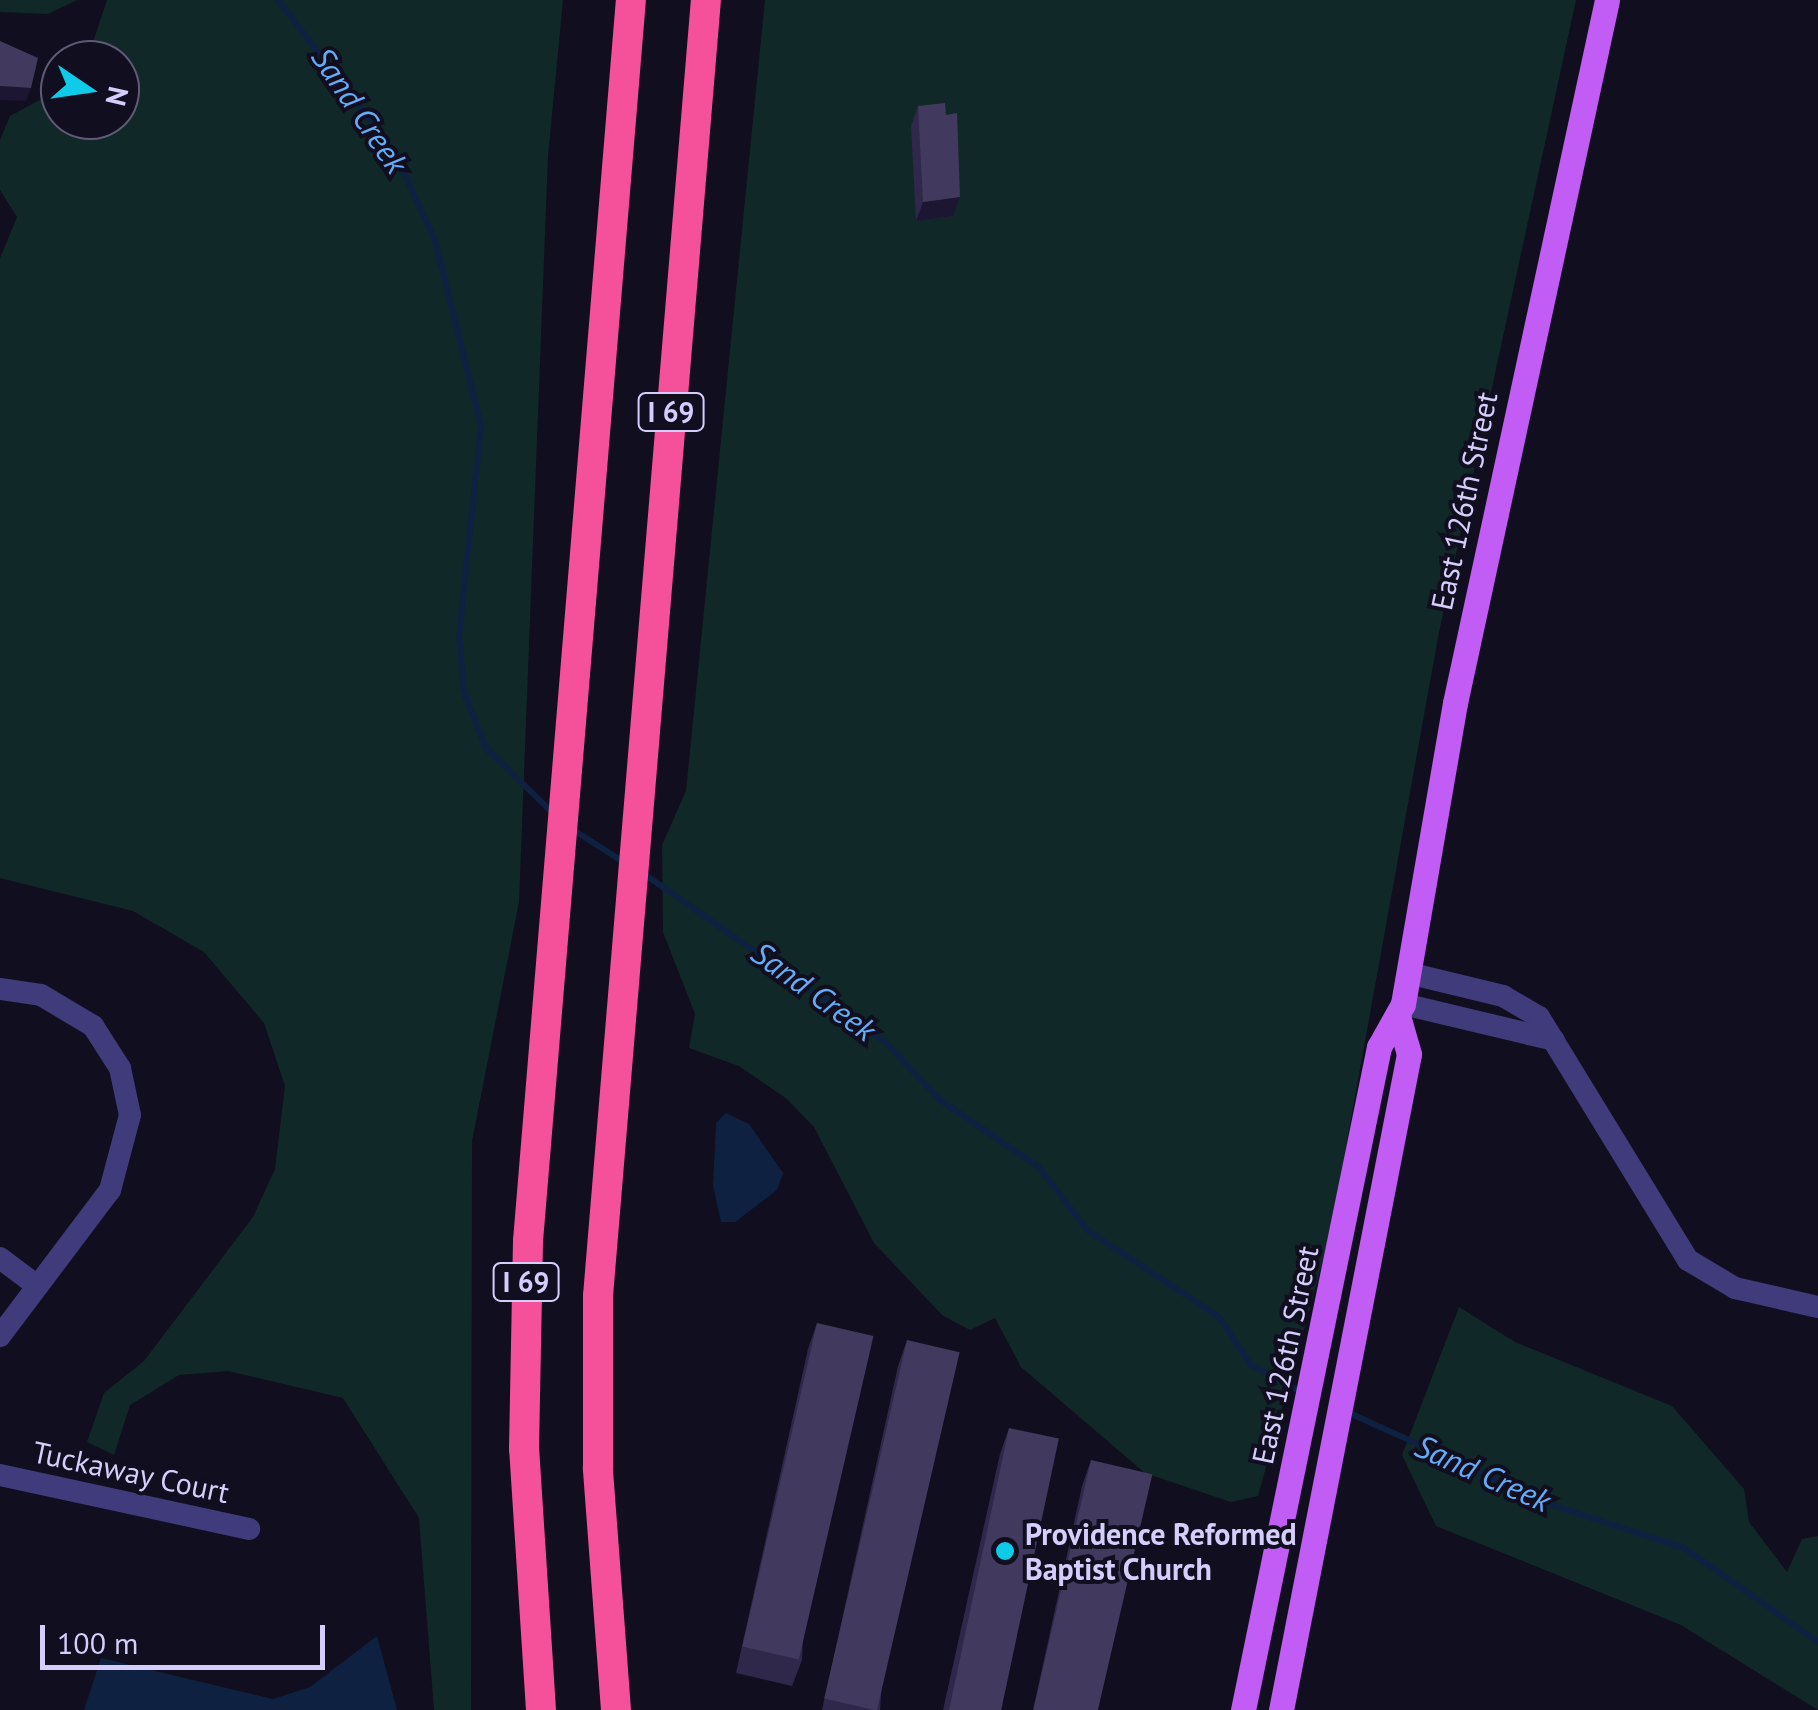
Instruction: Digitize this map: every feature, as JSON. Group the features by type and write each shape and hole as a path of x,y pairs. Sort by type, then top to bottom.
{"highway":[{"name":"I 69","path":"541,1710 526,1517 524,1310 631,0"},
{"name":"I 69","path":"616,1710 596,1365 628,906 706,0"}],"main road":[{"name":"East 126th Street","path":"1281,1710 1324,1472 1409,1054 1401,1012 1478,591 1608,0"},
{"name":"East 126th Street","path":"1243,1710 1379,1048 1401,1012"}],"street":[{"path":"1408,973 1504,996 1539,1017 1688,1260 1736,1288 1818,1307"},
{"path":"0,990 77,1012 109,1046 128,1090 118,1176 0,1336"},
{"path":"1401,1012 1554,1040"},
{"path":"0,1258 36,1285"},
{"name":"Tuckaway Court","path":"0,1475 249,1528"}],"green space":[{"path":"0,0 77,0 48,14 0,12"},
{"path":"107,0 563,0 548,156 519,902 472,1141 471,1710 434,1710 419,1518 343,1398 228,1371 179,1375 130,1405 114,1455 87,1442 104,1393 144,1361 253,1217 275,1169 285,1086 264,1023 204,952 133,911 0,878 0,258 17,217 0,190 0,140 10,116 40,100 40,140 140,140 140,40 94,40"},
{"path":"765,0 1576,0 1439,632 1330,1235 1258,1496 1231,1502 1145,1473 1021,1367 995,1318 970,1330 942,1315 874,1243 814,1127 787,1099 739,1066 689,1048 695,1014 663,932 662,845 686,791"},
{"path":"1459,1307 1515,1342 1672,1406 1744,1489 1749,1522 1787,1572 1802,1539 1818,1536 1818,1710 1681,1625 1436,1526 1402,1455"}],"water":[{"path":"726,1113 749,1124 783,1173 777,1190 735,1222 721,1222 713,1185 716,1123"},
{"path":"377,1636 397,1710 84,1710 101,1658 273,1699 310,1687"}],"building":[{"path":"0,41 38,58 31,88 0,86"},
{"path":"945,103 946,115 957,113 960,197 923,202 918,106"},
{"path":"817,1323 874,1336 799,1660 742,1646"},
{"path":"907,1340 960,1352 877,1710 824,1699"},
{"path":"1009,1428 1059,1439 1001,1710 949,1710"},
{"path":"1091,1460 1152,1474 1098,1710 1033,1709"}],"waterway":[{"name":"Sand Creek","path":"278,0 396,155 435,240 481,426 459,635 464,692 486,748 555,815"},
{"path":"572,829 625,863"},
{"name":"Sand Creek","path":"644,874 886,1043 940,1100 1039,1167 1087,1230 1219,1317 1250,1364 1303,1393"},
{"name":"Sand Creek","path":"1347,1412 1555,1506 1684,1548 1818,1642"}],"place":[{"name":"Providence Reformed Baptist Church","path":"1005,1551"}]}
